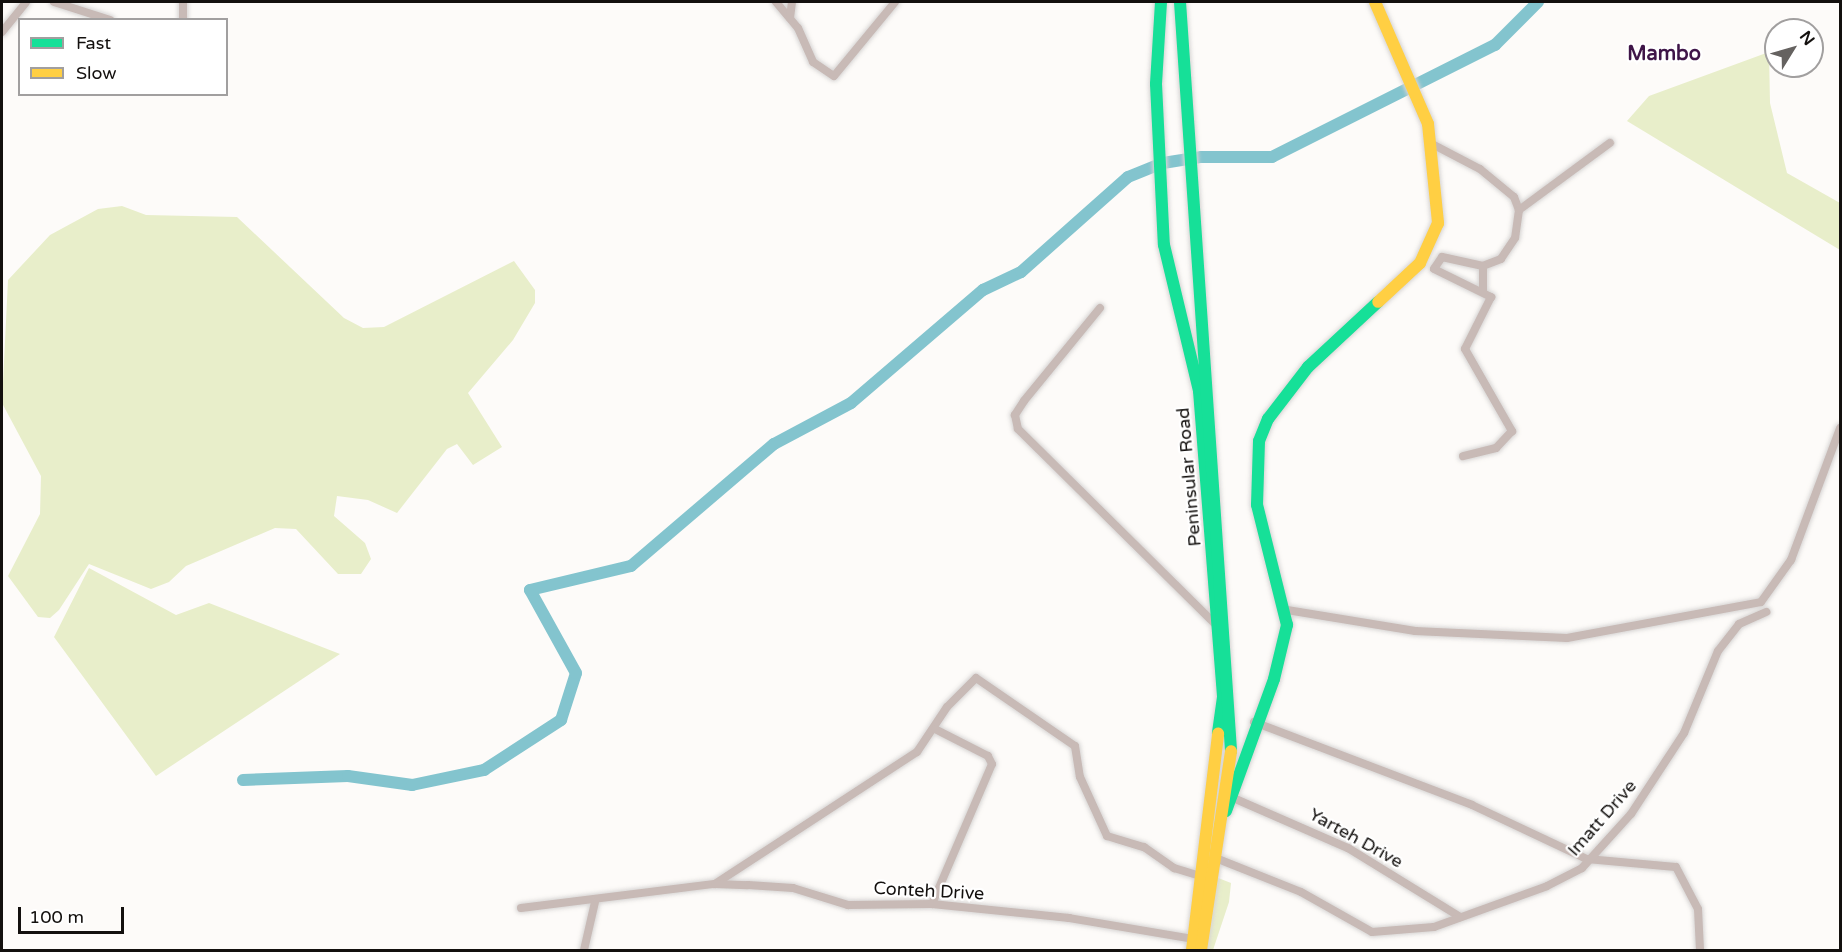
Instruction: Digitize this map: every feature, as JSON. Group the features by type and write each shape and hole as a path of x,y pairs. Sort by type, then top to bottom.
{"main road":[{"name":"Peninsular Road","path":"1161,2 1157,132 1160,191 1169,275 1199,392 1218,627 1222,737 1217,814 1218,858 1201,951"},
{"name":"Peninsular Road","path":"1180,2 1234,732 1203,877 1192,945"},
{"path":"1217,814 1231,797 1254,722 1274,680 1287,610 1257,505 1259,441 1268,419 1308,367 1426,253 1439,207 1432,144 1420,103 1375,2"}],"street":[{"path":"2,32 26,2"},
{"path":"54,2 104,18"},
{"path":"183,2 183,18"},
{"path":"776,2 790,18 813,62 834,76 895,2"},
{"path":"790,18 792,2"},
{"path":"1519,210 1610,143"},
{"path":"1432,144 1480,169 1514,198 1519,210 1508,251 1483,266 1442,257 1434,269 1483,291 1490,301 1465,349 1512,431 1496,448 1463,456"},
{"path":"1483,266 1483,291"},
{"path":"1100,308 1024,401 1015,415 1018,429 1218,627"},
{"path":"1287,610 1414,631 1567,638 1761,602 1791,560 1840,428"},
{"name":"Imatt Drive","path":"1218,858 1301,892 1372,932 1434,927 1547,886 1582,868 1631,814 1666,763 1695,711 1718,651 1739,624 1766,612"},
{"path":"715,884 901,765 935,729 971,681 982,680 1075,746 1080,777 1107,836 1144,847 1174,868 1203,877"},
{"path":"1254,722 1472,805 1587,860 1680,870 1698,909 1700,951"},
{"path":"932,904 992,764 988,756 935,729"},
{"name":"Yarteh Drive","path":"1231,797 1348,848 1460,917"},
{"name":"Conteh Drive","path":"521,908 595,902 715,884 793,888 848,905 932,904 1069,918 1192,945"},
{"path":"584,951 595,902"}],"green space":[{"path":"1764,54 1764,78 1770,78 1770,103 1787,173 1840,203 1840,250 1627,121 1649,96"},
{"path":"122,206 146,215 237,217 344,318 363,328 384,327 514,261 535,290 535,303 513,340 468,393 502,447 473,465 457,444 447,449 397,513 368,500 337,496 334,516 365,543 371,559 361,574 338,574 296,529 275,528 186,566 169,582 151,589 89,564 59,610 50,618 38,617 8,576 40,514 41,476 2,403 8,280 50,235 98,209"},
{"path":"89,568 176,615 209,603 340,654 156,776 54,637"},
{"path":"1213,876 1231,883 1229,902 1213,950 1200,950"}],"waterway":[{"path":"243,780 348,776 412,785 484,770 561,720 576,673 530,590 631,566 774,444 851,403 983,290 1021,272 1128,177 1163,163 1202,157 1272,157 1495,45 1538,2"}],"traffic: fast":[{"path":"1161,2 1156,84 1164,245 1199,391 1223,697 1218,734"},
{"path":"1180,2 1231,751"},
{"path":"1226,811 1274,679 1287,625 1257,505 1259,441 1268,419 1308,367 1378,302"}],"traffic: slow":[{"path":"1375,2 1428,124 1438,223 1420,263 1378,302"},
{"path":"1192,950 1218,734"},
{"path":"1201,950 1231,751"}],"district":[{"name":"Mambo","path":"1664,54"}]}
